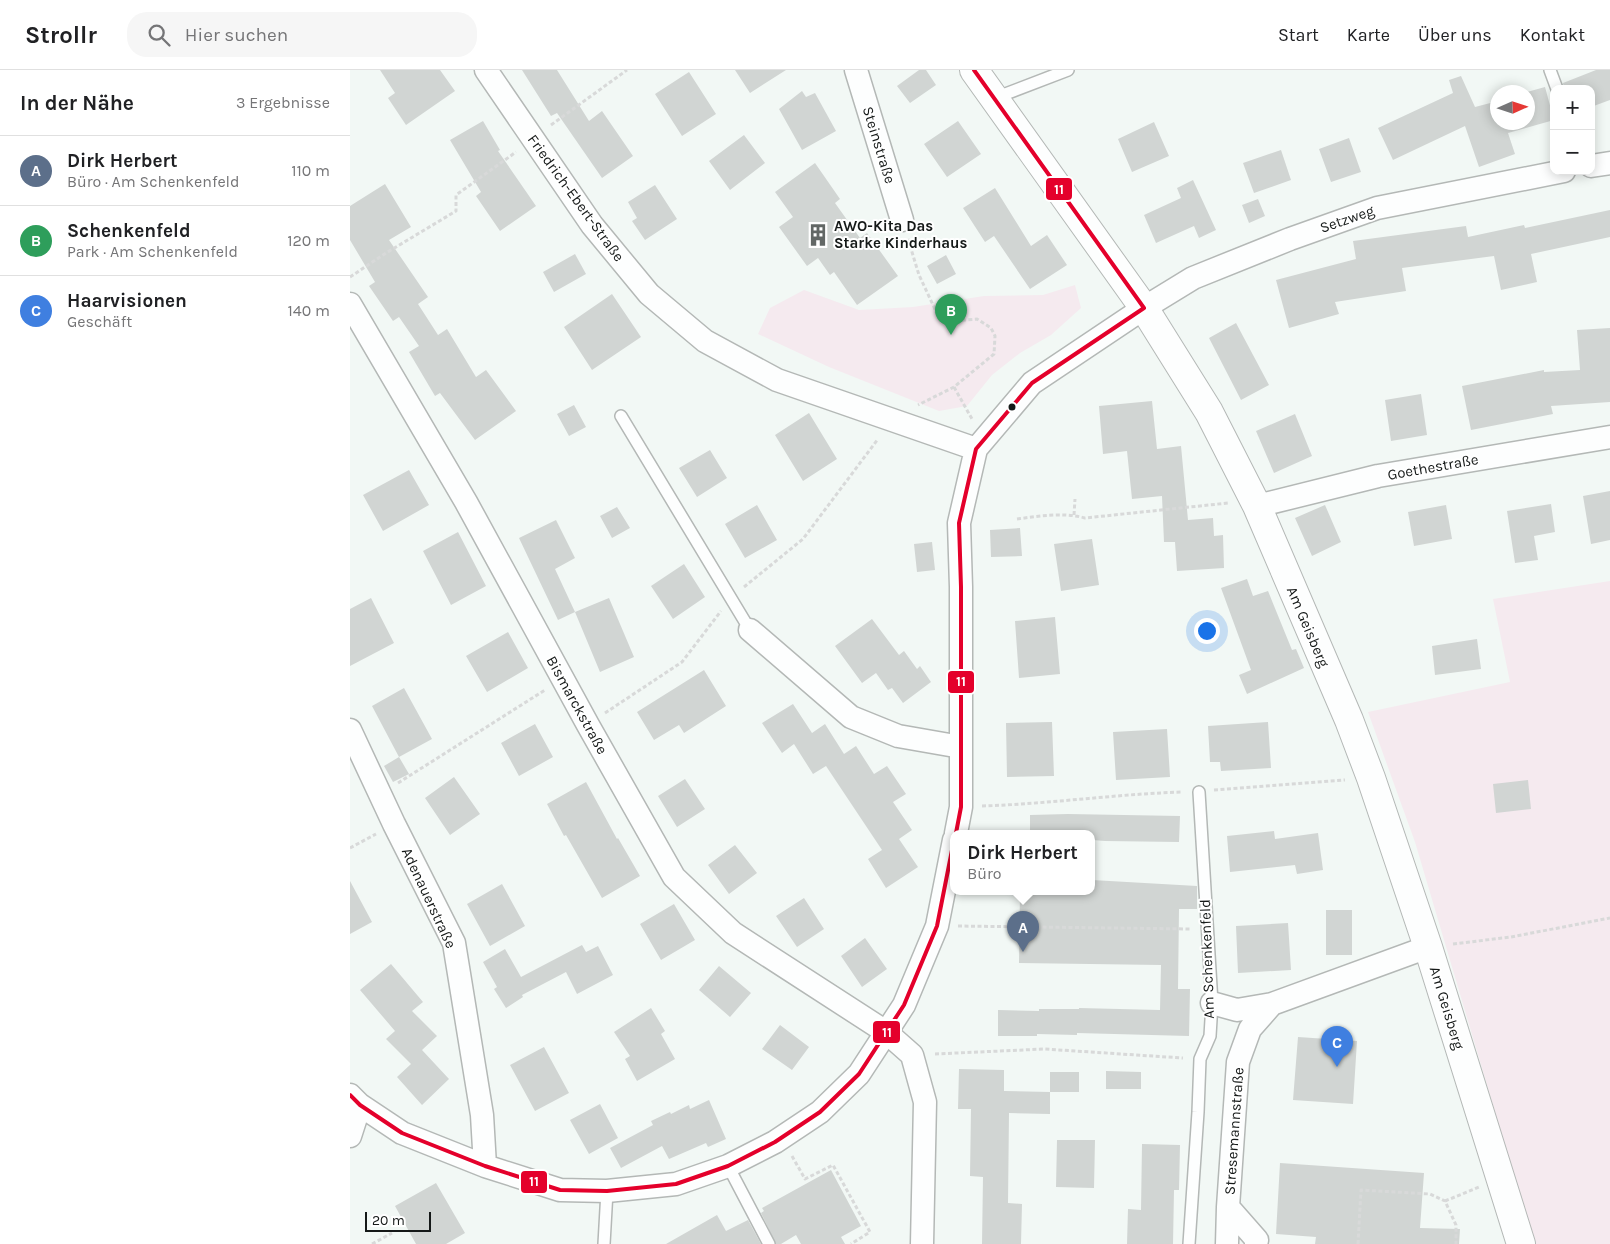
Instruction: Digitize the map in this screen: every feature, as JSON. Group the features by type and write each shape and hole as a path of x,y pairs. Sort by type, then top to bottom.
{"street":[{"name":"Friedrich-Ebert-Straße","path":"486,70 592,225 649,294 705,341 777,380 893,420 980,444"},
{"name":"Steinstraße","path":"856,70 902,220"},
{"name":"Am Geisberg","path":"974,70 1144,308 1209,412 1257,506 1349,720 1371,778 1428,946 1520,1244"},
{"path":"1595,165 1610,163"},
{"name":"Setzweg","path":"1144,308 1193,278 1290,239 1377,208 1550,174"},
{"name":"Bismarckstraße","path":"350,304 466,502 674,877 733,934 886,1032 912,1056"},
{"path":"957,830 961,807 961,587 959,523 980,444 1032,383 1144,308"},
{"name":"Goethestraße","path":"1257,506 1378,476 1610,437"},
{"path":"750,630 851,717 898,736 961,747"},
{"name":"Adenauerstraße","path":"350,730 394,824 454,943 482,1115 485,1166"},
{"path":"350,1136 355,1100 402,1133 485,1166 560,1190 607,1191 676,1184 728,1166 775,1142 820,1112 859,1074 904,1005 937,926 950,860"},
{"name":"Stresemannstraße","path":"1212,1003 1237,1010 1272,1004 1428,946"},
{"name":"Stresemannstraße","path":"1227,1244 1238,1062 1250,1029 1272,1004"},
{"path":"912,1056 925,1102 922,1244"},
{"name":"Stresemannstraße","path":"1228,1207 1257,1240 1256,1244"}],"lane":[{"path":"993,98 1068,70"},
{"path":"1550,70 1556,85"},
{"path":"621,416 750,630"},
{"name":"Am Schenkenfeld","path":"1189,1244 1200,1059 1210,1036 1212,1003 1199,792"},
{"path":"728,1166 768,1244"},
{"path":"604,1244 607,1191"}],"path":[{"path":"551,125 627,70"},
{"path":"350,277 456,211 456,195 512,156"},
{"path":"741,589 803,539 893,420 954,387 994,354 994,336 991,328 977,319 941,322 919,275 902,220"},
{"path":"954,387 980,444"},
{"path":"1074,515 1075,499"},
{"path":"1017,519 1057,514 1085,518 1199,506"},
{"path":"610,710 682,662 708,629"},
{"path":"395,784 539,695"},
{"path":"1235,788 1371,778"},
{"path":"987,806 1060,802 1151,793"},
{"path":"350,848 374,835"},
{"path":"1428,946 1511,937 1610,918"},
{"path":"937,926 1189,929"},
{"path":"912,1056 1044,1049 1184,1058"},
{"path":"795,1162 805,1179 833,1165 870,1232 851,1244"},
{"path":"1445,1201 1500,1179"},
{"path":"1358,1244 1361,1190 1430,1194 1445,1201 1456,1225 1456,1244"},
{"path":"372,1244 392,1233"}],"shaded area":[{"path":"1075,285 1081,308 1051,335 1020,353 992,375 967,406 939,411 829,367 758,334 770,308 804,290 859,310 913,307 984,296 1043,295"},
{"path":"1610,581 1610,1244 1536,1244 1415,842 1368,712 1510,682 1493,599"}],"building":[{"path":"380,70 440,70 455,91 406,125 388,98 395,93"},
{"path":"522,70 557,70 589,121 602,111 633,156 602,178 557,113 551,116"},
{"path":"735,70 786,70 750,93"},
{"path":"919,70 926,70 936,85 910,103 897,86"},
{"path":"1596,70 1610,70 1610,100 1595,106 1595,85 1563,85 1563,83"},
{"path":"689,72 716,114 682,136 655,94"},
{"path":"1461,76 1475,107 1490,103 1490,130 1519,130 1508,133 1515,154 1479,167 1465,126 1393,160 1378,128 1453,93 1449,80"},
{"path":"1545,87 1550,105 1550,121 1535,125 1535,90"},
{"path":"802,91 806,97 815,93 836,131 802,150 779,109"},
{"path":"483,121 500,150 498,151 536,206 500,231 476,196 481,192 450,140"},
{"path":"958,121 981,154 947,177 924,144"},
{"path":"1154,122 1169,156 1132,172 1118,139"},
{"path":"744,135 765,163 730,190 709,161"},
{"path":"1349,138 1361,172 1331,182 1319,149"},
{"path":"1281,150 1291,180 1254,193 1243,163"},
{"name":"AWO-Kita Das Starke Kinderhaus","path":"815,163 840,199 835,203 860,238 867,233 898,276 857,305 834,272 830,275 818,258 807,266 779,227 793,217 775,192"},
{"path":"1193,180 1216,230 1199,238 1194,226 1156,243 1144,215 1181,198 1177,188"},
{"path":"385,184 411,227 389,240 428,297 418,304 438,335 447,329 476,377 486,370 516,411 475,440 440,393 435,396 409,352 419,346 399,317 393,321 369,286 375,282 350,240 350,206"},
{"path":"655,185 677,219 645,240 632,221 637,218 628,202"},
{"path":"995,188 1031,246 1047,235 1067,265 1030,289 994,236 985,242 963,208"},
{"path":"1258,199 1265,216 1249,223 1242,205"},
{"path":"1610,210 1610,237 1531,254 1537,282 1501,290 1494,256 1402,268 1406,291 1335,302 1339,314 1289,328 1276,280 1356,259 1353,241 1466,226 1468,237 1524,225 1525,228"},
{"path":"575,254 586,274 554,292 543,272"},
{"path":"946,255 956,274 937,284 927,266"},
{"path":"612,294 641,337 592,370 564,327"},
{"path":"1236,323 1269,385 1241,400 1209,338"},
{"path":"1610,328 1610,402 1551,406 1553,414 1471,430 1462,386 1544,370 1544,372 1580,370 1577,330"},
{"path":"1421,394 1427,435 1391,441 1385,400"},
{"path":"1152,401 1157,449 1181,446 1188,520 1213,518 1214,536 1223,535 1224,568 1177,571 1175,542 1164,542 1162,496 1132,499 1127,451 1103,454 1099,406"},
{"path":"574,405 586,427 569,436 557,414"},
{"path":"809,413 837,459 803,481 775,435"},
{"path":"1295,414 1312,456 1274,473 1256,431"},
{"path":"710,450 727,478 697,497 679,468"},
{"path":"409,470 429,505 383,531 363,495"},
{"path":"1610,491 1610,540 1591,544 1583,496"},
{"path":"1551,504 1555,532 1534,536 1538,560 1515,563 1507,511"},
{"path":"757,505 777,540 745,558 725,524"},
{"path":"1325,505 1341,542 1312,556 1295,518"},
{"path":"1446,505 1452,539 1414,546 1408,512"},
{"path":"617,507 630,528 612,538 600,516"},
{"path":"556,520 575,558 555,569 575,612 558,620 519,538"},
{"path":"1020,528 1022,556 991,557 990,530"},
{"path":"458,532 486,586 451,605 423,551"},
{"path":"1092,539 1099,585 1061,591 1054,544"},
{"path":"932,542 935,570 917,572 914,544"},
{"path":"684,564 705,597 673,619 651,586"},
{"path":"1247,579 1253,596 1268,591 1292,650 1296,649 1304,668 1247,694 1239,675 1251,670 1221,588"},
{"path":"371,598 394,643 350,666 350,609"},
{"path":"609,598 634,657 600,672 575,612"},
{"path":"1055,617 1060,674 1019,678 1015,621"},
{"path":"872,619 899,655 904,651 917,669 920,666 931,682 903,703 892,688 888,690 876,673 862,683 835,646"},
{"path":"508,632 528,668 487,692 466,656"},
{"path":"1477,639 1481,669 1435,675 1432,646"},
{"path":"704,670 726,706 684,733 679,725 654,740 637,712"},
{"path":"404,688 432,739 399,757 372,706"},
{"path":"793,704 812,733 825,724 844,754 856,746 874,774 887,766 906,794 893,802 912,830 899,839 918,867 886,888 868,859 882,850 826,766 813,774 794,744 782,753 762,723"},
{"path":"1052,722 1054,776 1007,777 1006,723"},
{"path":"1268,722 1271,768 1221,771 1220,762 1210,762 1208,726"},
{"path":"535,724 553,757 519,776 501,743"},
{"path":"1167,729 1170,777 1116,780 1113,732"},
{"path":"399,757 409,774 393,782 384,766"},
{"path":"454,777 480,814 450,835 425,798"},
{"path":"685,779 705,809 677,827 658,796"},
{"path":"1528,780 1531,809 1496,813 1493,784"},
{"path":"586,782 617,839 640,876 602,898 547,804"},
{"path":"1030,815 1180,816 1179,842 1095,840 1095,830 1030,830"},
{"path":"1274,831 1275,839 1318,833 1323,870 1297,874 1295,865 1230,872 1227,836"},
{"path":"735,845 757,873 729,894 708,865"},
{"path":"1095,880 1197,886 1197,909 1179,909 1178,989 1190,989 1189,1036 1077,1033 1077,1035 1037,1034 1037,1036 998,1036 998,1010 1039,1011 1039,1009 1079,1008 1160,1010 1161,965 1019,963 1020,895 1095,895"},
{"path":"350,881 372,922 350,934"},
{"path":"502,884 525,926 490,946 467,904"},
{"path":"804,898 824,929 797,947 776,916"},
{"path":"674,904 695,940 661,960 640,924"},
{"path":"1326,910 1352,910 1352,955 1326,955"},
{"path":"1288,923 1291,970 1238,973 1236,926"},
{"path":"865,938 887,969 862,987 841,956"},
{"path":"582,945 586,952 598,946 613,975 577,994 566,972 522,995 523,997 506,1008 494,989 497,987 483,962 505,949 521,977"},
{"path":"391,964 423,1002 412,1011 437,1036 422,1050 449,1079 422,1105 397,1077 411,1064 386,1039 395,1031 360,990"},
{"path":"719,966 751,993 730,1017 699,990"},
{"path":"651,1008 665,1031 661,1034 675,1059 637,1081 625,1059 630,1056 614,1032"},
{"path":"780,1025 809,1047 792,1070 762,1049"},
{"path":"1298,1037 1357,1041 1353,1104 1293,1100"},
{"path":"544,1047 569,1093 535,1111 510,1065"},
{"path":"959,1069 1004,1070 1004,1091 1050,1092 1050,1114 1009,1113 1008,1203 1022,1204 1021,1244 982,1244 983,1177 970,1176 971,1109 958,1109"},
{"path":"1106,1071 1141,1072 1141,1089 1106,1089"},
{"path":"1050,1072 1079,1072 1079,1092 1050,1092"},
{"path":"709,1100 726,1139 708,1147 706,1143 669,1159 662,1146 621,1168 610,1148 653,1125 651,1121 689,1105 690,1109"},
{"path":"600,1104 618,1138 589,1154 570,1120"},
{"path":"1057,1140 1095,1140 1094,1188 1056,1187"},
{"path":"1142,1144 1180,1145 1179,1190 1174,1190 1173,1244 1127,1244 1128,1209 1141,1210"},
{"path":"1280,1163 1424,1173 1420,1228 1460,1229 1459,1244 1315,1244 1316,1237 1276,1234"},
{"path":"831,1170 861,1226 841,1237 845,1244 801,1244 796,1235 781,1244 776,1244 761,1213 764,1211 762,1208"},
{"path":"436,1183 465,1233 446,1244 416,1244 395,1206"},
{"path":"717,1215 726,1231 748,1220 761,1244 666,1244"}],"transit line":[{"name":"11","path":"974,70 1144,308"},
{"name":"11","path":"957,830 961,807 961,587 959,523 976,449 1032,383 1144,308"},
{"name":"11","path":"350,1095 360,1105 402,1133 485,1166 560,1190 607,1191 676,1184 728,1166 775,1142 820,1112 859,1074 904,1005 937,926 950,860"}],"place":[{"name":"AWO-Kita Das Starke Kinderhaus","path":"818,235"},
{"name":"Schenkenfeld","path":"951,335"},
{"name":"Dirk Herbert","path":"1023,952"},
{"name":"Haarvisionen","path":"1337,1067"}]}
